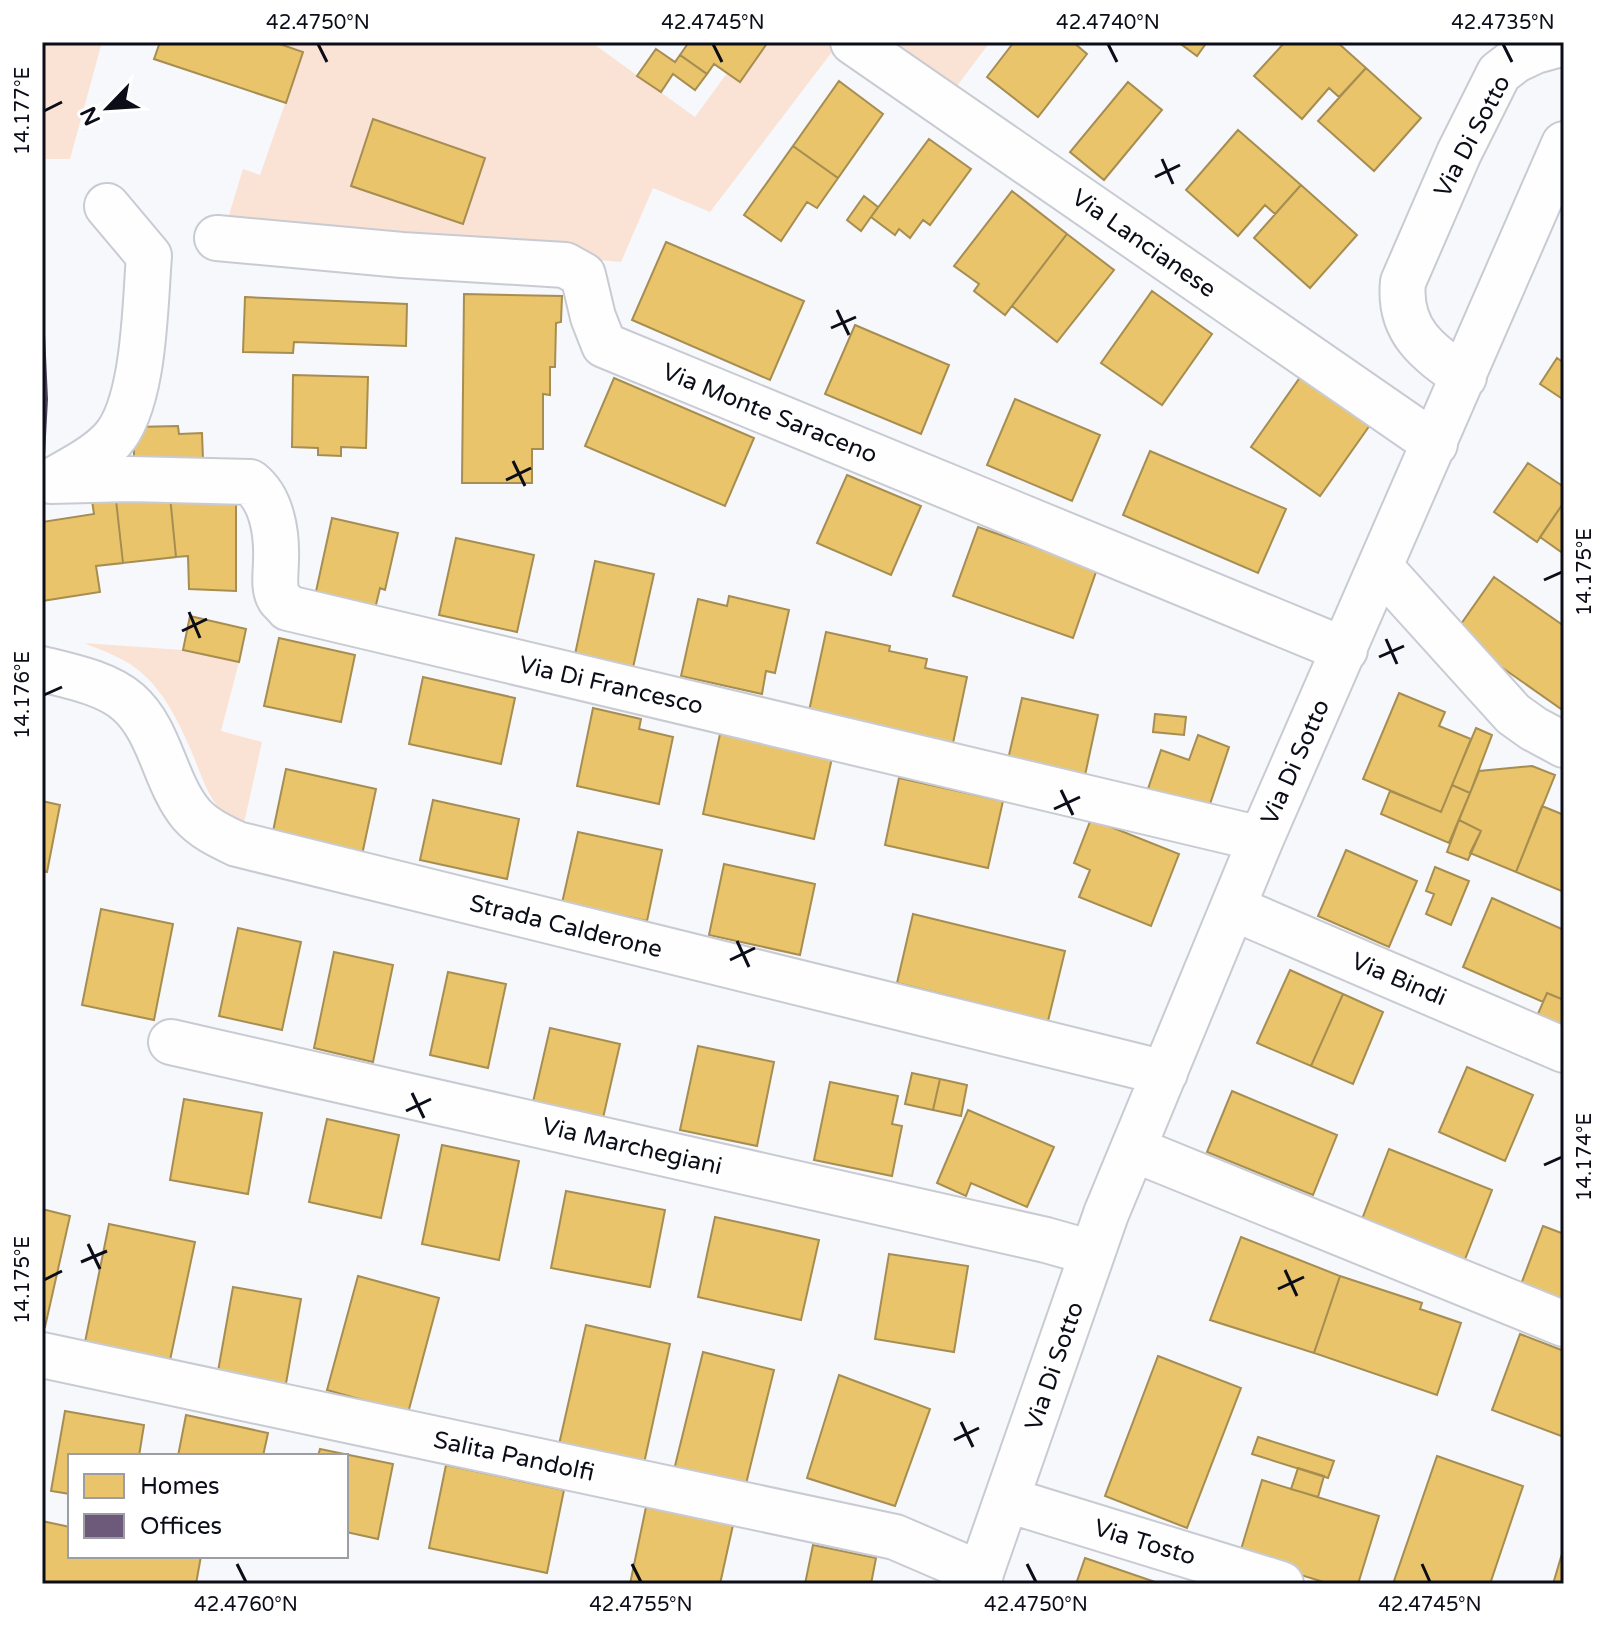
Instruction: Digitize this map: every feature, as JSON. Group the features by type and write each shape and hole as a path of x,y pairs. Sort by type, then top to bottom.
{"street":[{"name":"Via Lancianese","path":"853,42 1435,444"},
{"name":"Via Di Sotto","path":"1464,377 1437,358 1406,321 1401,304 1403,282 1453,167 1499,73 1535,51 1564,43"},
{"name":"Via Di Sotto","path":"979,1579 1092,1253 1133,1149 1261,839 1563,148"},
{"name":"Via Di Francesco","path":"46,484 95,454 114,438 127,414 138,371 149,256 107,206"},
{"name":"Via Monte Saraceno","path":"217,238 402,255 565,265 583,275 593,317 604,345 1345,650"},
{"name":"Via Di Francesco","path":"46,484 186,479 250,482 265,501 273,523 277,547 276,582 279,597 288,608 1261,839"},
{"path":"1381,568 1513,714 1564,745"},
{"name":"Strada Calderone","path":"42,669 76,677 126,700 140,715 189,811 215,834 237,844 1165,1073"},
{"name":"Via Bindi","path":"1233,908 1564,1050"},
{"name":"Via Marchegiani","path":"171,1042 1092,1253"},
{"path":"1133,1149 1564,1324"},
{"name":"Salita Pandolfi","path":"42,1355 895,1537 979,1579"},
{"name":"Via Tosto","path":"1008,1500 1281,1584"}],"shaded area":[{"path":"42,42 102,42 70,159 42,159"},
{"path":"274,42 591,42 695,117 727,73 740,82 768,42 838,44 710,212 653,188 621,262 225,228 243,169 260,175 303,52"},
{"path":"886,42 990,42 954,90"},
{"path":"84,643 183,650 239,662 221,731 262,742 243,828 215,802 176,719 152,683 124,660"}],"building: Homes":[{"path":"160,42 274,42 303,52 286,103 154,59"},
{"path":"689,42 768,42 740,82 714,64 707,74 680,55"},
{"path":"1014,42 1073,42 1087,54 1038,117 987,77"},
{"path":"1178,42 1207,42 1197,56"},
{"path":"1285,42 1337,42 1366,68 1339,97 1329,88 1302,119 1254,76"},
{"path":"656,49 675,62 680,55 707,74 695,90 673,74 661,92 637,76"},
{"path":"1366,68 1421,118 1374,171 1318,121"},
{"path":"839,81 883,114 838,178 793,146"},
{"path":"1128,82 1162,110 1104,180 1070,152"},
{"path":"373,119 485,158 463,224 351,186"},
{"path":"1238,130 1301,185 1275,214 1265,205 1238,236 1186,190"},
{"path":"929,139 971,169 930,225 923,220 910,238 899,229 895,235 871,217"},
{"path":"793,146 838,178 817,208 807,202 781,241 744,215"},
{"path":"1301,185 1357,235 1310,288 1254,238"},
{"path":"1012,191 1067,234 1005,315 974,291 979,284 954,266"},
{"path":"864,196 878,207 861,231 847,220"},
{"path":"1067,234 1114,270 1057,342 1012,306"},
{"path":"666,242 804,301 770,380 632,320"},
{"path":"1152,291 1212,334 1162,405 1101,363"},
{"path":"464,294 562,296 561,322 556,323 555,367 550,367 550,395 543,394 543,449 532,449 532,483 462,483"},
{"path":"245,297 407,304 406,346 294,342 293,353 243,352"},
{"path":"855,325 949,365 921,434 825,394"},
{"path":"1557,358 1564,363 1564,400 1540,384"},
{"path":"293,375 368,377 366,448 341,447 341,456 318,455 318,448 292,447"},
{"path":"1301,376 1370,425 1320,496 1251,447"},
{"path":"614,378 754,438 725,506 585,446"},
{"path":"1015,399 1100,435 1072,501 987,465"},
{"path":"178,426 179,434 202,433 203,460 134,475 134,427"},
{"path":"1150,451 1286,509 1258,573 1123,515"},
{"path":"1528,463 1564,487 1564,502 1537,542 1494,512"},
{"path":"847,475 921,506 891,575 817,543"},
{"path":"236,485 236,591 189,589 188,556 176,557 169,486"},
{"path":"169,486 176,557 123,563 115,491"},
{"path":"115,491 123,563 96,566 100,592 42,601 42,522 94,514 91,494"},
{"path":"1564,502 1564,554 1540,537"},
{"path":"332,518 398,533 385,590 380,588 375,609 315,596"},
{"path":"978,527 1097,569 1073,638 953,596"},
{"path":"456,538 534,555 517,632 439,615"},
{"path":"595,561 654,574 632,672 574,659"},
{"path":"1494,577 1564,626 1564,711 1454,634"},
{"path":"729,596 789,610 775,673 766,671 762,694 681,676 698,599 727,606"},
{"path":"190,616 246,629 239,662 183,650"},
{"path":"826,632 890,646 889,651 927,659 925,668 967,677 953,743 809,711"},
{"path":"279,638 355,655 341,722 264,706"},
{"path":"423,677 515,698 501,764 409,744"},
{"path":"1399,693 1445,712 1439,726 1471,739 1441,812 1363,779"},
{"path":"1022,698 1098,715 1084,780 1007,764"},
{"path":"593,708 641,719 639,729 673,737 659,804 577,786"},
{"path":"1155,714 1186,717 1184,735 1153,732"},
{"path":"1476,728 1492,735 1470,793 1452,785"},
{"path":"720,734 832,758 814,839 703,814"},
{"path":"1198,735 1229,747 1207,813 1147,792 1161,750 1189,760"},
{"path":"1532,766 1555,775 1516,872 1470,853 1481,831 1459,820 1479,771"},
{"path":"286,769 376,789 362,855 272,836"},
{"path":"899,778 1003,801 988,868 885,845"},
{"path":"1452,785 1470,793 1449,843 1381,814 1390,791 1441,812"},
{"path":"433,800 519,819 507,879 420,860"},
{"path":"42,801 60,805 47,872 42,871"},
{"path":"1542,806 1564,815 1564,892 1516,872"},
{"path":"1091,819 1179,854 1151,926 1079,897 1090,870 1074,863"},
{"path":"1459,820 1481,831 1468,860 1447,852"},
{"path":"578,832 662,850 647,921 562,903"},
{"path":"1346,850 1417,881 1389,947 1318,916"},
{"path":"724,864 815,884 800,955 709,935"},
{"path":"1435,867 1469,881 1451,925 1426,914 1434,894 1426,891"},
{"path":"1492,898 1564,930 1564,1000 1547,993 1543,1002 1463,967"},
{"path":"101,909 173,924 154,1020 82,1005"},
{"path":"913,914 1065,951 1048,1021 897,983"},
{"path":"238,928 301,942 282,1030 219,1016"},
{"path":"334,952 393,965 373,1062 314,1048"},
{"path":"1290,970 1343,994 1311,1066 1257,1043"},
{"path":"448,972 506,984 488,1068 430,1055"},
{"path":"1547,993 1564,1000 1564,1036 1534,1023"},
{"path":"1343,994 1383,1012 1353,1084 1311,1066"},
{"path":"550,1028 620,1044 603,1118 533,1102"},
{"path":"698,1046 774,1062 757,1146 680,1130"},
{"path":"1467,1067 1533,1095 1505,1161 1439,1132"},
{"path":"912,1073 940,1079 933,1110 905,1104"},
{"path":"940,1079 967,1085 961,1116 933,1110"},
{"path":"830,1082 898,1096 892,1124 902,1126 892,1176 814,1160"},
{"path":"1232,1091 1337,1135 1313,1195 1207,1152"},
{"path":"184,1099 262,1113 248,1194 170,1180"},
{"path":"968,1110 1054,1147 1027,1207 971,1183 966,1196 937,1183"},
{"path":"327,1119 399,1135 381,1218 309,1202"},
{"path":"442,1145 519,1161 499,1260 422,1244"},
{"path":"1389,1149 1492,1190 1462,1267 1359,1227"},
{"path":"566,1191 665,1210 650,1287 551,1268"},
{"path":"42,1209 70,1216 45,1327 42,1326"},
{"path":"715,1217 819,1240 801,1320 698,1297"},
{"path":"109,1224 195,1242 169,1365 84,1347"},
{"path":"1543,1226 1564,1234 1564,1305 1520,1287"},
{"path":"1241,1237 1340,1276 1314,1353 1210,1320"},
{"path":"889,1254 968,1266 954,1352 875,1339"},
{"path":"358,1276 439,1298 408,1413 327,1390"},
{"path":"1340,1276 1422,1303 1420,1309 1461,1323 1437,1395 1314,1353"},
{"path":"233,1287 301,1299 285,1389 217,1377"},
{"path":"586,1325 670,1344 643,1468 558,1449"},
{"path":"1520,1334 1564,1351 1564,1437 1492,1410"},
{"path":"703,1352 774,1370 744,1492 673,1474"},
{"path":"1158,1356 1241,1388 1187,1528 1105,1496"},
{"path":"839,1375 930,1409 895,1506 807,1478"},
{"path":"65,1411 144,1425 139,1454 68,1454 68,1494 51,1491"},
{"path":"186,1415 268,1433 263,1454 178,1454"},
{"path":"1258,1437 1334,1461 1328,1478 1252,1454"},
{"path":"320,1449 344,1454 319,1454"},
{"path":"348,1455 393,1464 378,1539 348,1532"},
{"path":"1437,1456 1523,1486 1490,1584 1402,1584 1394,1581"},
{"path":"446,1465 564,1490 547,1573 429,1548"},
{"path":"1298,1468 1324,1476 1318,1497 1291,1489"},
{"path":"1262,1480 1379,1516 1358,1584 1330,1584 1239,1556"},
{"path":"646,1507 733,1525 720,1584 630,1584"},
{"path":"42,1521 68,1527 68,1558 201,1558 196,1584 42,1584"},
{"path":"813,1545 876,1558 871,1584 805,1584"},
{"path":"1564,1547 1564,1584 1553,1584"},
{"path":"1085,1558 1161,1584 1076,1584"}],"building: Offices":[{"path":"42,291 47,399 42,398"},
{"path":"42,398 47,399 43,473 42,473"}]}
